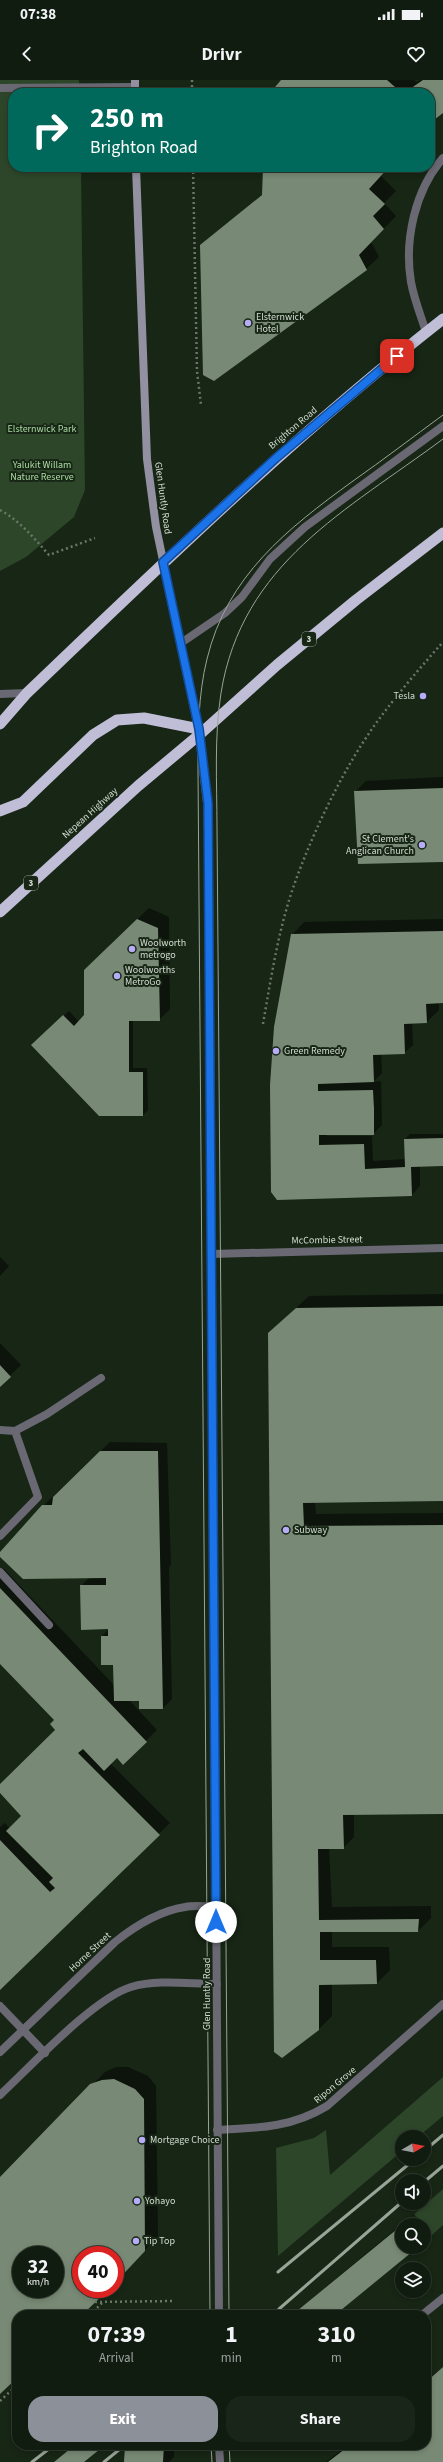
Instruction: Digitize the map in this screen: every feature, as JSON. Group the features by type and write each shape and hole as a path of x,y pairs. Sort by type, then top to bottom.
{"highway":[{"name":"Brighton Road","path":"163,562 276,458 443,319"},
{"name":"3","path":"199,732 356,600 443,533"},
{"path":"0,724 27,693 163,562"},
{"path":"0,811 23,802 93,735 117,720 144,718 199,732"},
{"name":"Nepean Highway","path":"0,912 199,732"}],"main road":[{"name":"Glen Huntly Road","path":"136,172 145,439 152,496 163,562 199,732"}],"street":[{"path":"0,88 135,87"},
{"path":"435,170 443,158"},
{"path":"426,332 411,282 410,242 416,209 427,183 434,172"},
{"path":"181,643 234,605 270,559 305,527 443,426"},
{"path":"0,694 27,693"},
{"name":"Glen Huntly Road","path":"199,732 208,803 219,2310"},
{"name":"McCombie Street","path":"211,1254 443,1248"},
{"path":"0,1430 15,1431 47,1414 101,1378"},
{"path":"0,1536 38,1497 15,1431"},
{"path":"0,1572 50,1625"},
{"name":"Horne Street","path":"0,2052 111,1946 139,1924 184,1907 216,1906"},
{"path":"0,2096 45,2053 98,2006 130,1987 148,1984 217,1984"},
{"name":"Ripon Grove","path":"217,2130 280,2125 307,2118 327,2106 443,2004"},
{"path":"0,2006 45,2053"},
{"path":"428,2310 443,2298"},
{"path":"219,2450 220,2462"}],"path":[{"path":"193,172 197,371 200,405"},
{"path":"0,510 11,516 29,532 49,555 95,538"},
{"path":"263,1024 276,952 292,890 308,848 340,783 373,727 443,642"},
{"path":"95,2302 172,2301"},
{"path":"95,2310 103,2303"},
{"path":"0,2401 12,2390"}],"green space":[{"name":"Elsternwick Park","path":"0,80 79,80 80,88 8,88 8,172 81,172 85,490 74,517 26,557 0,571"},
{"path":"443,2077 443,2116 426,2130 395,2130 395,2157 278,2256 276,2148 314,2138 326,2130 330,2175"},
{"path":"443,2189 443,2225 431,2236 431,2218 410,2218 419,2210 431,2210 431,2200"}],"building":[{"path":"281,80 387,80 396,88 274,88"},
{"path":"423,80 443,80 443,113 435,119 435,88 411,88"},
{"name":"Elsternwick Hotel","path":"263,172 384,172 369,189 385,204 373,216 384,229 359,255 367,270 214,381 203,375 200,245 262,195"},
{"path":"443,788 443,862 358,864 354,791"},
{"path":"137,919 158,928 160,1021 129,1021 129,1072 143,1072 143,1116 99,1116 31,1045 63,1015 74,1026 84,1015 84,970"},
{"path":"443,931 443,1003 426,1004 427,1023 404,1024 405,1054 373,1055 374,1082 318,1084 318,1091 373,1090 374,1109 374,1135 319,1135 319,1145 364,1144 365,1169 405,1167 404,1139 443,1138 443,1166 411,1167 412,1196 277,1200 271,1192 270,1085 274,1027 291,934"},
{"path":"443,1306 443,1501 303,1503 304,1526 443,1525 443,1814 343,1815 344,1849 318,1849 319,1920 419,1919 418,1932 320,1932 320,1960 376,1960 377,1984 319,1985 319,2030 282,2058 274,2052 268,1333 296,1308"},
{"path":"0,1365 11,1377 0,1387"},
{"path":"100,1451 158,1451 163,1709 139,1709 139,1701 114,1701 113,1665 101,1665 101,1636 108,1636 108,1629 81,1630 80,1585 106,1585 106,1578 23,1579 0,1557 0,1552 42,1505 52,1505 53,1497"},
{"path":"0,1588 147,1742 123,1765 117,1758 104,1771 83,1749 78,1753 160,1835 0,1990 0,1840 50,1892 55,1888 49,1882 53,1878 6,1831 21,1816 0,1793 0,1784 55,1730 50,1724 54,1720 0,1664"},
{"path":"114,2079 135,2089 144,2099 145,2251 124,2273 124,2246 72,2246 72,2298 100,2298 87,2310 12,2310 12,2383 0,2394 0,2177 90,2084 102,2080"},
{"path":"395,2231 395,2254 409,2254 400,2262 395,2262 395,2266 341,2310 298,2310"},
{"path":"443,2367 443,2462 328,2462 344,2450 431,2450 431,2378"},
{"path":"69,2450 99,2450 84,2462 54,2462"},
{"path":"125,2450 164,2450 163,2462 124,2462"}],"tram line":[{"path":"210,2310 198,771 200,701 207,659 216,629 229,603 245,579 263,557 305,517 443,415"},
{"path":"229,2310 216,777 217,726 221,693 233,648 251,609 275,574 304,544 336,517 443,439"},
{"path":"211,2450 212,2462"},
{"path":"229,2450 230,2462"}],"railway":[{"path":"431,2145 443,2135"},
{"path":"278,2272 407,2166"},
{"path":"431,2176 443,2166"},
{"path":"279,2309 395,2208"},
{"path":"32,2462 48,2450"},
{"path":"104,2462 119,2450"}],"place":[{"name":"Elsternwick Hotel","path":"248,323"},
{"name":"Tesla","path":"423,696"},
{"name":"St Clement's Anglican Church","path":"422,845"},
{"name":"Woolworth metrogo","path":"132,949"},
{"name":"Woolworths MetroGo","path":"117,976"},
{"name":"Green Remedy","path":"276,1051"},
{"name":"Subway","path":"286,1530"},
{"name":"Mortgage Choice","path":"142,2140"},
{"name":"Yohayo","path":"137,2201"},
{"name":"Tip Top","path":"136,2241"}],"route":[{"path":"216,1922 208,803 199,729 163,562 276,458 397,356"}],"park label":[{"name":"Yalukit Willam Nature Reserve","path":"42,470"}]}
